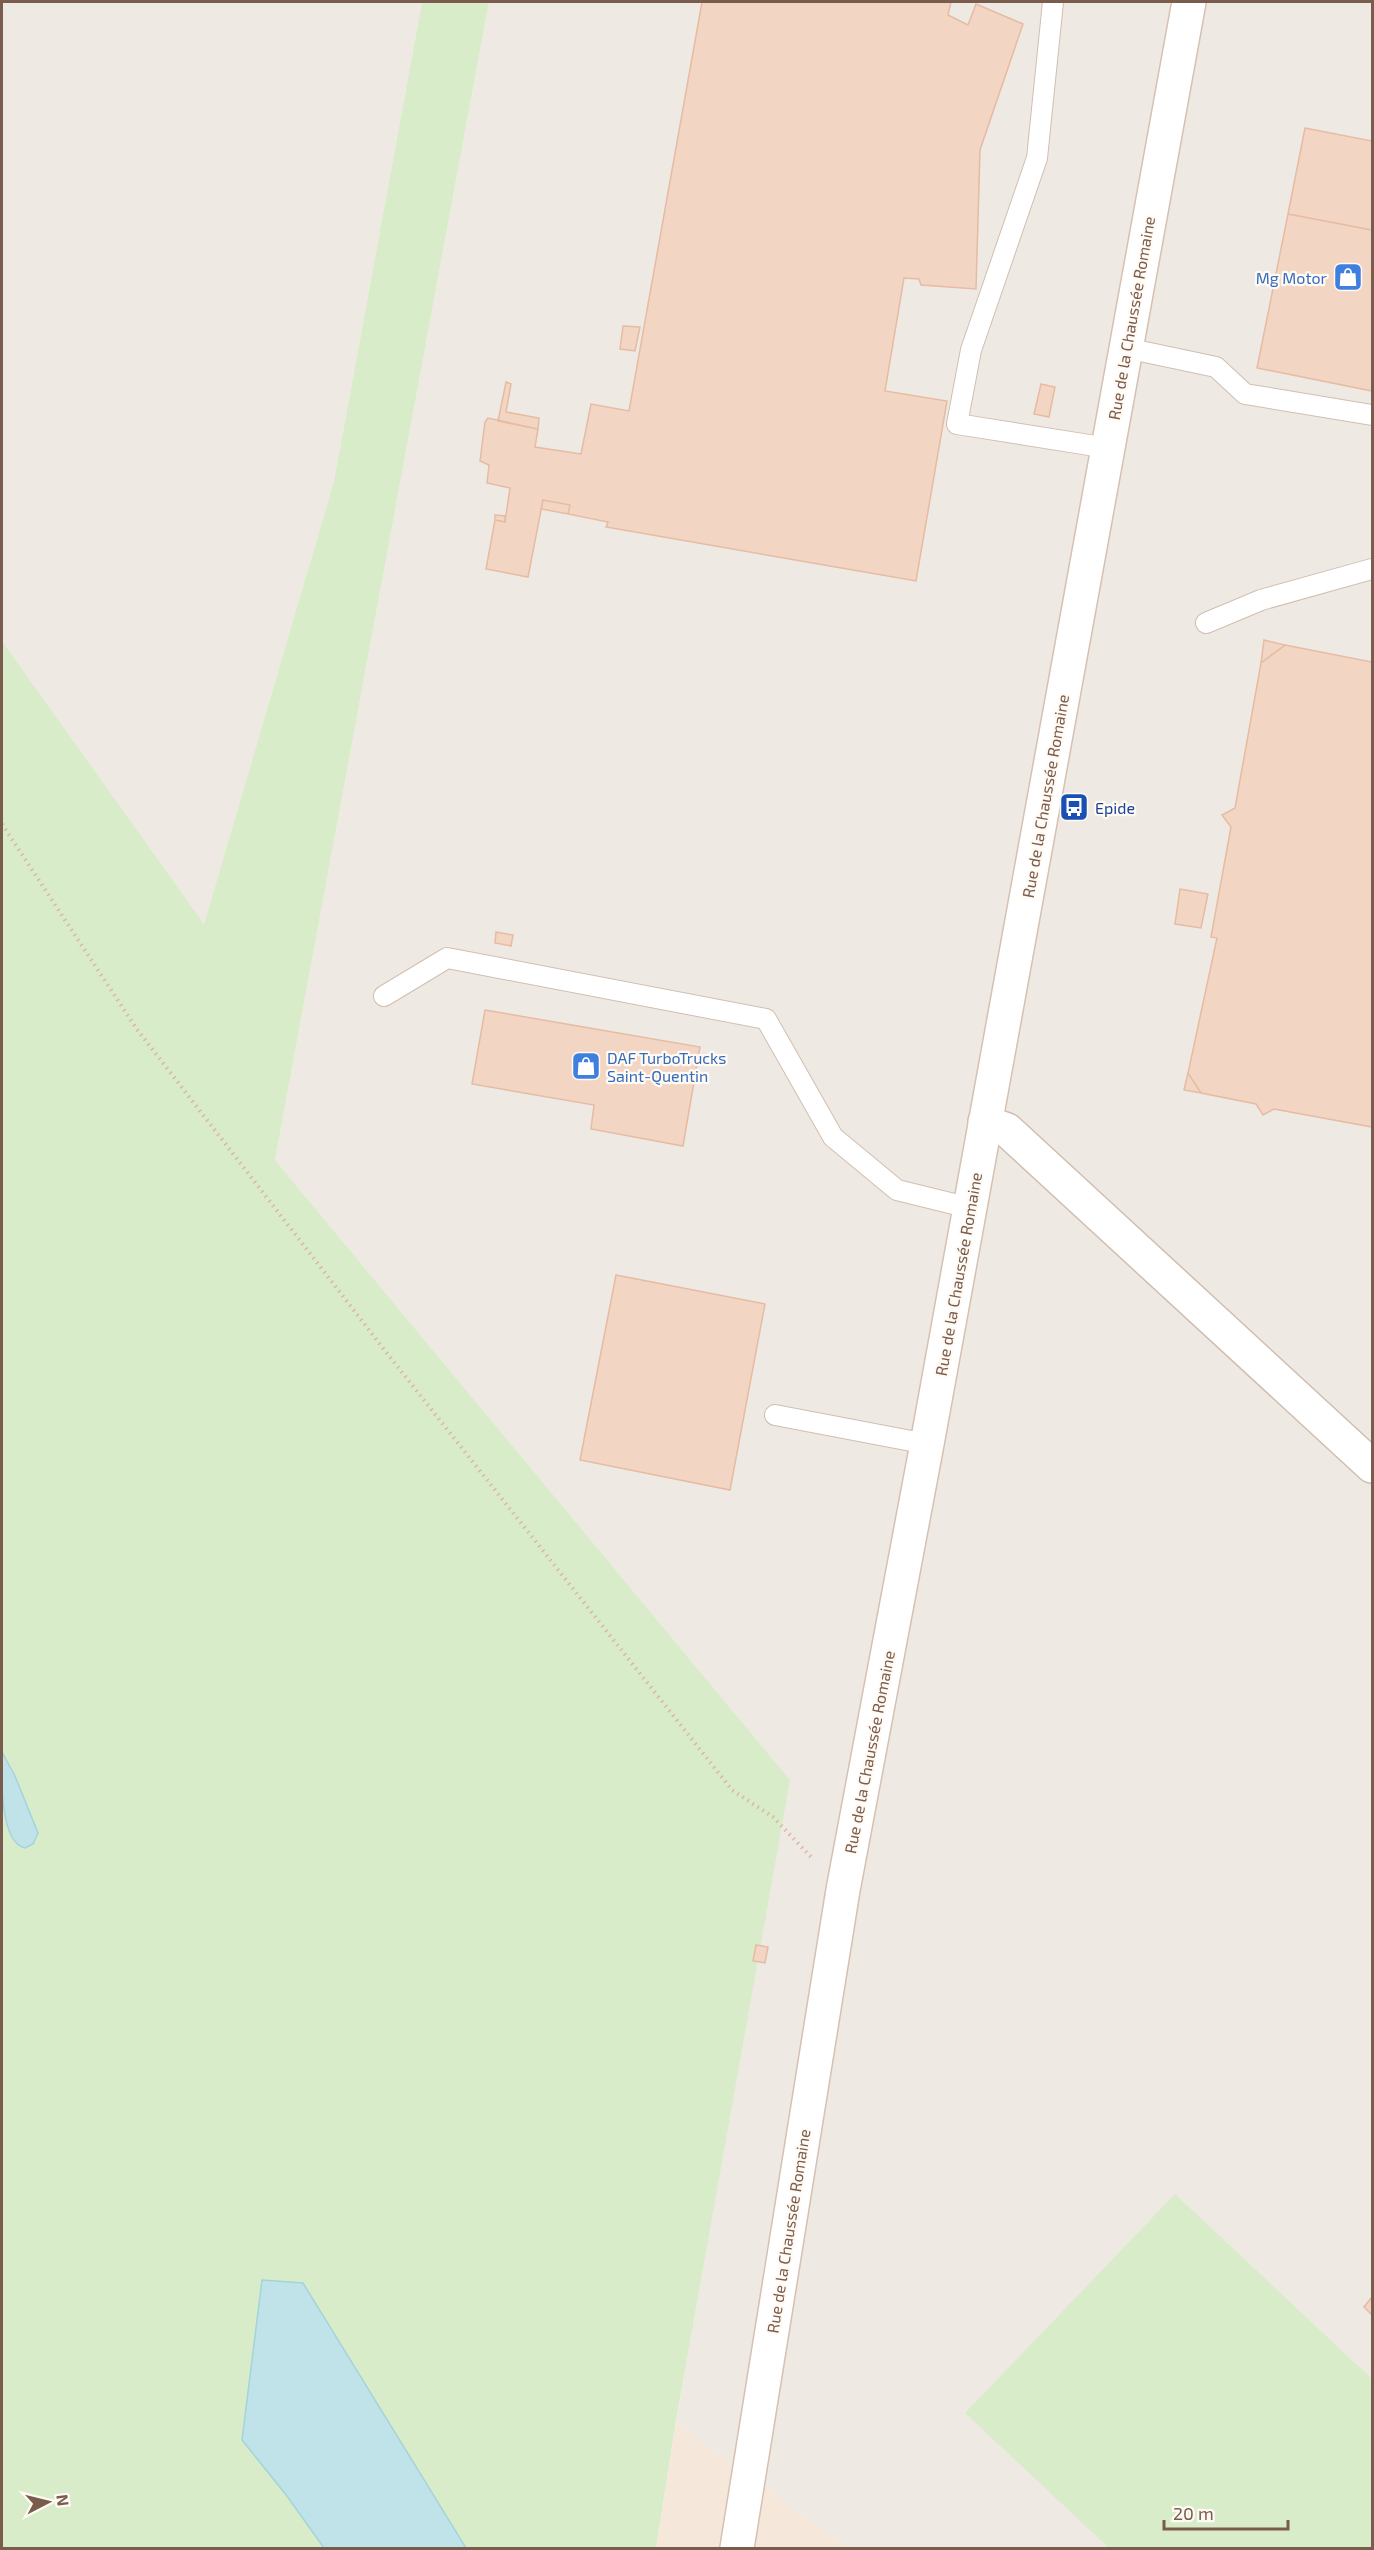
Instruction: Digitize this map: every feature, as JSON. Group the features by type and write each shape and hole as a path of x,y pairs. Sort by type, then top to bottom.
{"street":[{"name":"Rue de la Chaussée Romaine","path":"737,2548 843,1890 927,1444 1189,2"},
{"path":"985,1122 1007,1130 1372,1466"}],"lane":[{"path":"1053,2 1037,158 971,350 957,424 1108,448"},
{"path":"1126,348 1216,367 1245,394 1372,415"},
{"path":"1206,622 1261,600 1372,569"},
{"path":"384,996 447,958 766,1019 833,1137 897,1190 970,1208"},
{"path":"775,1415 927,1444"}],"path":[{"path":"2,824 136,1028 401,1371 732,1790 772,1817 843,1890"}],"shaded area":[{"path":"2,2 422,2 334,481 204,924 2,641"},
{"path":"489,2 1372,2 1372,2548 847,2548 676,2422 789,1779 275,1160"},
{"path":"676,2422 847,2548 656,2548"}],"green space":[{"path":"422,2 489,2 275,1160 790,1780 676,2421 656,2548 2,2548 2,641 204,924 334,481"},
{"path":"1175,2194 1372,2379 1372,2548 1109,2548 965,2413"}],"water":[{"path":"2,1752 15,1776 38,1833 33,1844 25,1848 17,1843 6,1822 2,1792"},
{"path":"262,2280 303,2283 466,2548 324,2548 287,2496 242,2440"}],"building":[{"path":"702,2 951,2 948,15 968,25 976,4 1023,24 980,150 976,289 921,285 919,279 904,278 885,391 947,401 916,581 606,527 608,522 568,514 570,505 543,500 528,577 486,569 495,520 505,522 510,488 487,483 489,465 480,461 485,422 488,418 538,429 535,447 581,454 591,404 629,411"},
{"path":"1305,128 1372,141 1372,230 1288,214"},
{"path":"1288,214 1372,230 1372,391 1257,368"},
{"path":"623,326 640,327 635,351 620,349"},
{"path":"506,382 511,384 506,412 539,418 538,429 498,421"},
{"path":"1041,384 1055,387 1049,417 1034,414"},
{"path":"543,500 570,505 568,514 541,509"},
{"path":"495,515 505,516 505,522 495,520"},
{"path":"1264,640 1285,645 1261,663"},
{"path":"1285,645 1372,662 1372,1127 1274,1109 1263,1115 1256,1104 1201,1093 1188,1073 1217,938 1211,937 1231,827 1222,815 1235,808 1261,663"},
{"path":"1180,889 1208,894 1201,928 1175,924"},
{"path":"496,932 513,935 511,946 495,943"},
{"name":"DAF TurboTrucks Saint-Quentin","path":"485,1010 700,1047 683,1146 591,1129 594,1105 472,1084"},
{"path":"1188,1073 1201,1093 1184,1090"},
{"path":"616,1275 765,1304 730,1490 580,1460"},
{"path":"756,1945 768,1947 765,1963 753,1961"},
{"path":"1372,2297 1372,2315 1364,2307"}],"place":[{"name":"Mg Motor","path":"1348,277"},
{"name":"Epide","path":"1074,807"},
{"name":"DAF TurboTrucks Saint-Quentin","path":"586,1066"}]}
